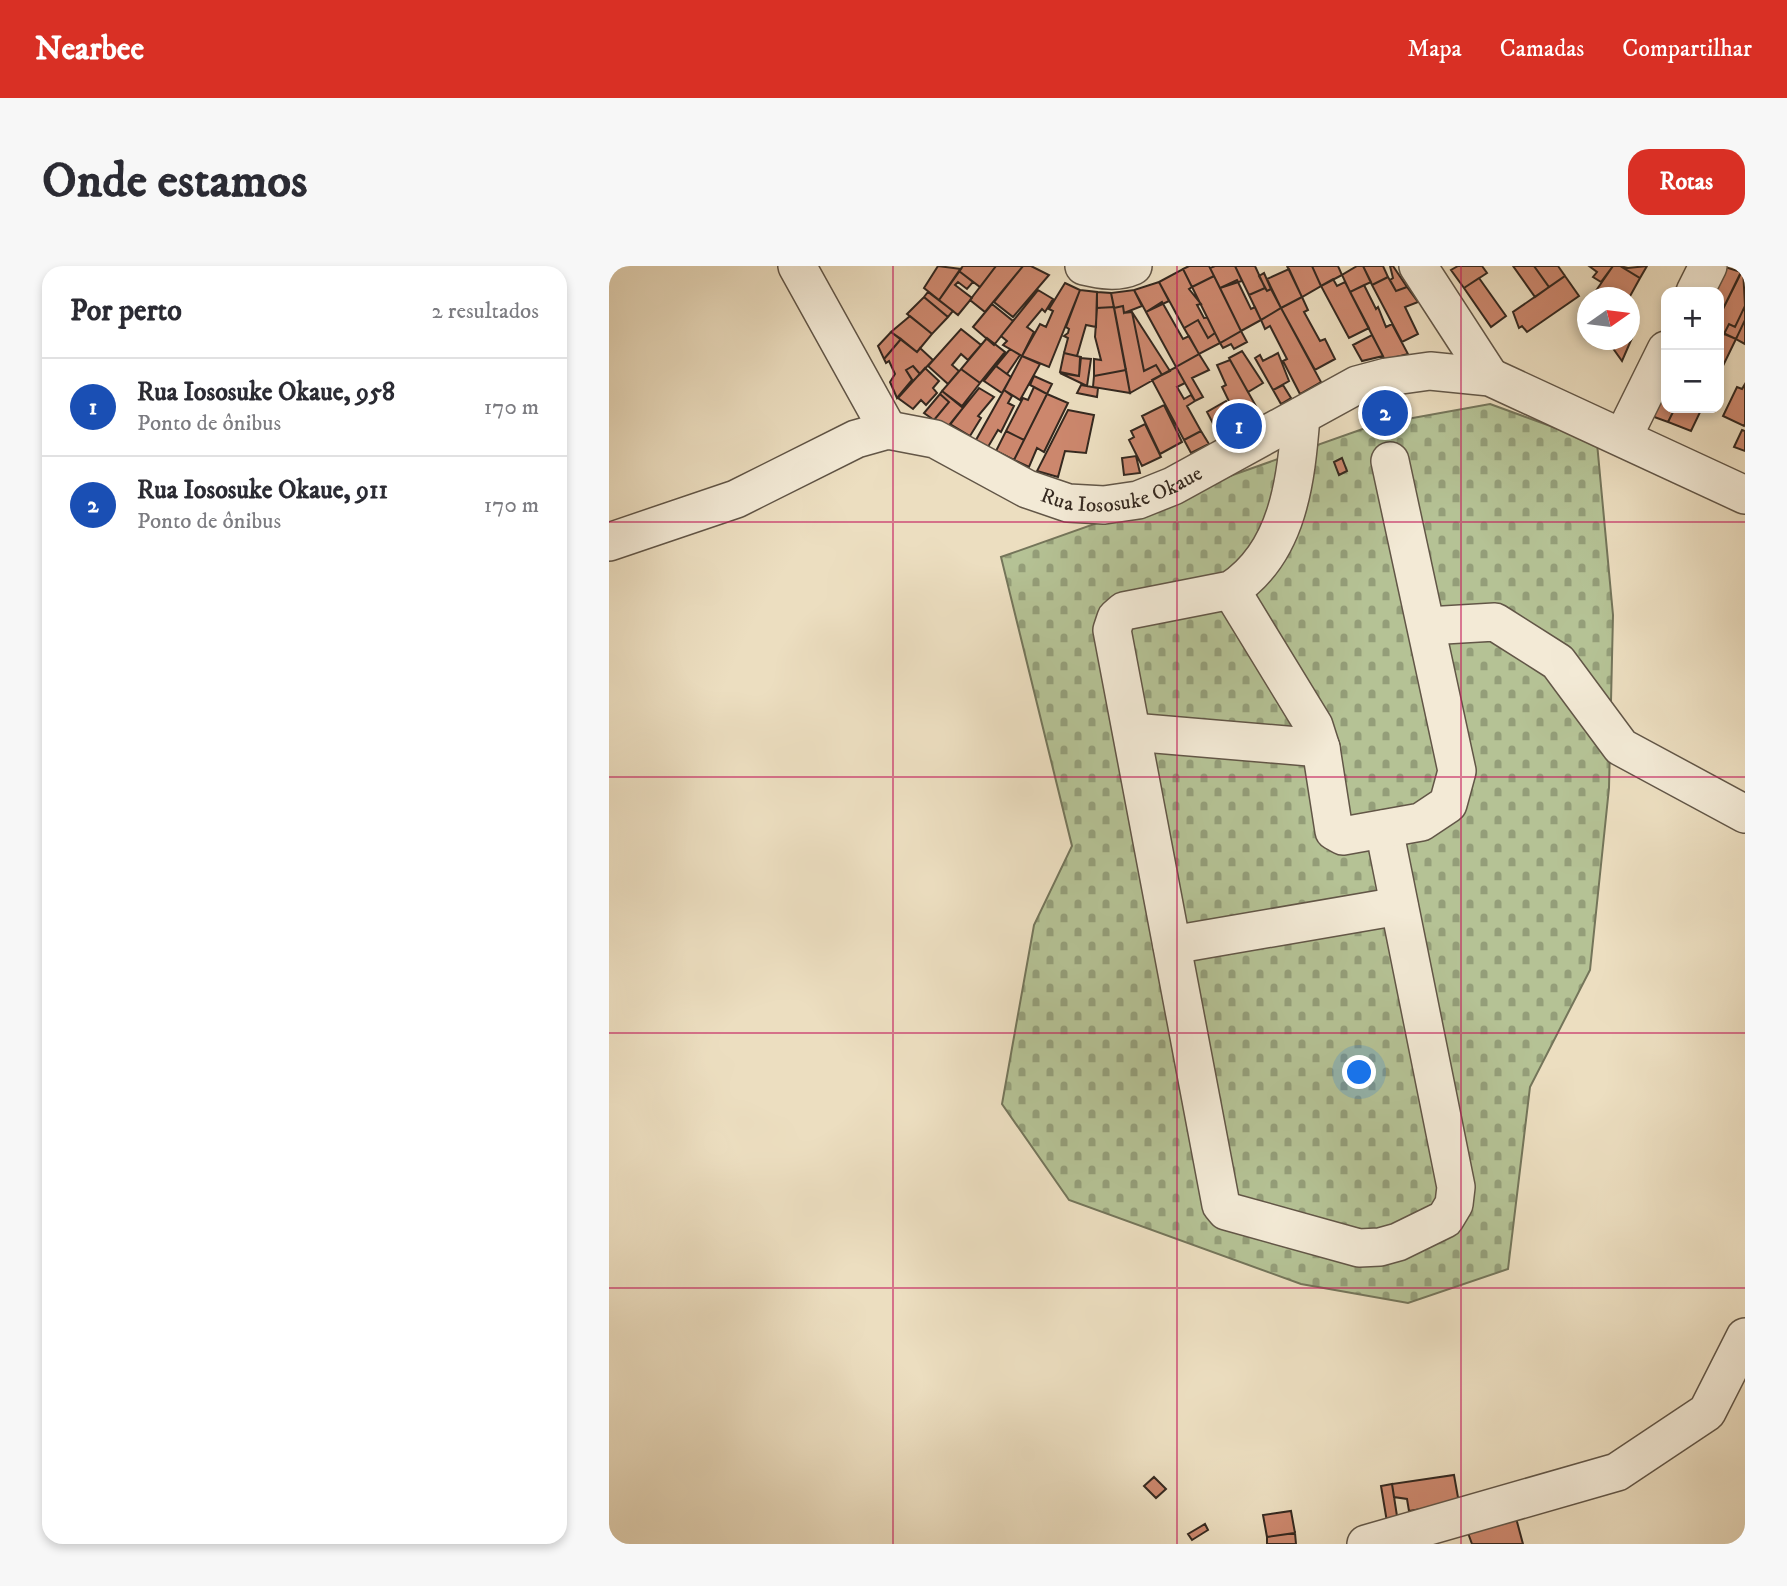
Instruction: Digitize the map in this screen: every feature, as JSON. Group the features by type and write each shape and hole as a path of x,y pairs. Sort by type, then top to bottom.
{"street":[{"path":"797,266 888,430"},
{"path":"1084,266 1102,271 1123,271 1133,266"},
{"path":"1418,266 1490,377"},
{"path":"1698,287 1708,266"},
{"path":"1623,437 1661,360"},
{"name":"Rua Iososuke Okaue","path":"609,542 736,499 856,439 888,430 935,439 1027,489 1068,503 1104,505 1138,500 1174,486 1357,385 1387,377 1430,371 1490,377 1745,495"},
{"path":"1301,416 1289,508 1258,565 1245,580 1231,590 1124,611 1116,618 1112,630 1221,1205 1226,1211 1359,1248 1380,1247 1398,1242 1444,1219 1454,1204 1457,1187 1384,829"},
{"path":"1231,590 1300,699 1321,748 1334,831 1343,836 1421,822 1448,804 1457,771 1390,461"},
{"path":"1427,626 1495,622 1558,662 1621,747 1745,814"},
{"path":"1132,732 1321,748"},
{"path":"1171,945 1399,906"},
{"path":"1366,1544 1617,1472 1707,1412 1745,1337"}],"green space":[{"path":"1490,404 1597,443 1613,615 1609,788 1590,970 1530,1087 1508,1269 1408,1303 1301,1284 1069,1200 1002,1104 1034,925 1072,846 1001,557 1374,425"}],"building":[{"path":"938,266 961,269 939,300 924,288"},
{"path":"963,266 996,266 980,287 959,271"},
{"path":"996,266 1023,266 985,312 970,300"},
{"path":"1023,266 1031,266 1049,275 1013,317 994,302"},
{"path":"1189,266 1209,266 1214,276 1192,287 1183,269"},
{"path":"1235,266 1242,281 1220,288 1210,268"},
{"path":"1235,266 1255,266 1265,288 1249,295"},
{"path":"1287,266 1312,266 1321,286 1302,297"},
{"path":"1312,266 1338,266 1342,275 1321,286"},
{"path":"1357,266 1363,266 1371,282 1350,292 1342,275"},
{"path":"1363,266 1383,266 1388,277 1372,285"},
{"path":"1390,266 1393,266 1407,287 1396,291 1390,280 1393,278"},
{"path":"1458,266 1482,266 1487,273 1464,288 1451,270"},
{"path":"1513,266 1534,266 1549,287 1535,297"},
{"path":"1534,266 1558,266 1565,276 1549,287"},
{"path":"1589,266 1613,266 1601,282 1593,277 1597,272"},
{"path":"1613,266 1620,266 1640,278 1635,287 1599,287"},
{"path":"1620,266 1628,268 1647,266 1640,278"},
{"path":"1722,266 1741,272 1724,307 1724,287 1712,287"},
{"path":"1183,269 1192,287 1189,289 1201,304 1197,305 1215,333 1208,338 1198,320 1184,328 1159,282"},
{"path":"1289,269 1302,297 1281,308 1267,279"},
{"path":"1743,269 1745,306 1735,327 1729,324 1724,334 1724,307"},
{"path":"959,271 973,282 967,289 958,282 955,285 972,298 958,315 939,300"},
{"path":"1264,273 1271,289 1267,291 1259,276"},
{"path":"1214,276 1241,331 1220,343 1192,287"},
{"path":"1565,276 1577,293 1577,297 1527,332 1522,326 1519,328 1513,312"},
{"path":"1388,277 1396,291 1407,287 1418,302 1405,307 1418,334 1402,342 1372,285"},
{"path":"1479,278 1506,316 1491,327 1464,288"},
{"path":"1333,279 1337,286 1345,282 1369,328 1349,338 1321,286"},
{"path":"1237,280 1251,309 1255,307 1261,320 1241,331 1220,288"},
{"path":"1159,282 1169,301 1146,312 1134,290"},
{"path":"1065,283 1080,290 1049,367 1022,356 1040,324 1046,327 1053,311 1049,309"},
{"path":"1364,285 1376,309 1378,307 1386,327 1392,324 1408,354 1385,360 1350,292"},
{"path":"1265,288 1267,291 1271,289 1281,308 1261,320 1249,295"},
{"path":"1038,290 1053,299 1045,312 1042,309 1027,327 1034,332 1022,356 1003,345 1007,341 1001,336"},
{"path":"1080,290 1097,292 1096,327 1086,325 1077,356 1064,353 1068,338 1064,336 1068,333 1069,329 1066,327"},
{"path":"1134,290 1142,306 1124,313 1123,306 1114,308 1111,293"},
{"path":"928,292 953,311 948,317 924,297"},
{"path":"1097,292 1111,293 1114,307 1097,308"},
{"path":"924,297 948,317 932,334 907,314"},
{"path":"1302,297 1308,310 1304,312 1320,341 1325,339 1335,359 1315,370 1281,308"},
{"path":"1162,302 1183,339 1189,336 1199,354 1176,367 1146,312"},
{"path":"992,304 1013,321 994,345 973,327"},
{"path":"1123,306 1124,313 1132,312 1144,371 1156,365 1162,375 1130,393 1114,308"},
{"path":"1745,306 1745,320 1736,339 1724,334 1729,324 1735,327"},
{"path":"1114,307 1126,370 1094,376 1094,359 1101,360 1095,337 1097,308"},
{"path":"1281,308 1321,382 1300,394 1283,361 1287,359 1270,326 1265,329 1261,320"},
{"path":"1132,312 1170,371 1162,375 1156,365 1144,371"},
{"path":"910,316 932,334 917,352 891,332"},
{"path":"1198,320 1208,338 1215,333 1220,343 1199,354 1184,328"},
{"path":"1745,320 1745,344 1736,339"},
{"path":"961,329 981,345 968,360 961,354 952,365 959,371 948,384 928,366"},
{"path":"1241,331 1247,342 1234,349 1231,344 1223,348 1220,343"},
{"path":"891,332 901,339 884,359 878,346"},
{"path":"1724,333 1736,339 1724,364"},
{"path":"1372,335 1383,356 1362,361 1353,345"},
{"path":"987,338 1005,352 980,383 961,369"},
{"path":"901,339 917,352 920,348 933,360 920,374 913,366 906,370 912,380 897,398 890,382 895,374 889,361 886,363 884,359"},
{"path":"1010,349 1020,355 1007,374 996,366"},
{"path":"1614,350 1627,350 1622,361"},
{"path":"1242,351 1263,383 1248,392 1229,358"},
{"path":"1064,353 1081,357 1079,376 1060,372"},
{"path":"1278,353 1289,381 1273,390 1255,358 1260,355 1263,361"},
{"path":"1199,354 1209,370 1192,378 1203,397 1195,401 1176,367"},
{"path":"1022,356 1040,364 1020,400 1004,390"},
{"path":"1080,358 1091,359 1087,386 1060,373 1079,376"},
{"path":"1230,360 1261,415 1241,426 1222,387 1226,385 1217,365"},
{"path":"913,366 920,374 913,381 906,370"},
{"path":"996,366 1011,377 1002,393 984,381"},
{"path":"1176,367 1185,383 1177,387 1184,399 1191,395 1195,401 1187,406 1201,431 1184,440 1152,380"},
{"path":"925,368 939,381 933,388 937,393 926,405 921,400 913,409 898,398"},
{"path":"961,369 980,383 962,406 942,391"},
{"path":"1126,370 1130,393 1093,387 1094,376"},
{"path":"1034,376 1052,384 1047,394 1030,385"},
{"path":"1745,384 1744,426 1723,416 1737,387 1742,389"},
{"path":"1081,385 1098,388 1097,397 1077,393"},
{"path":"1283,385 1291,398 1281,404 1273,390"},
{"path":"1034,387 1047,394 1024,440 1006,431 1023,398 1028,400"},
{"path":"979,388 994,397 978,416 981,418 970,436 950,424"},
{"path":"1004,390 1012,396 1008,403 1014,406 1001,432 998,430 988,447 976,440"},
{"path":"942,391 963,408 949,426 934,420 949,402 940,394"},
{"path":"1661,393 1661,413 1672,413 1668,422 1646,414"},
{"path":"940,394 949,402 934,420 924,413"},
{"path":"1047,394 1068,403 1044,452 1037,448 1029,467 1014,460"},
{"path":"1226,401 1240,423 1234,426 1236,429 1219,435 1207,412"},
{"path":"1164,405 1182,442 1160,454 1142,416"},
{"path":"1068,410 1094,415 1086,453 1065,451 1058,477 1037,471"},
{"path":"1672,413 1700,413 1691,431 1668,422"},
{"path":"1145,424 1161,457 1142,466 1129,440 1134,437 1131,431"},
{"path":"1742,430 1745,431 1745,451 1734,447"},
{"path":"1006,431 1024,440 1014,460 996,451"},
{"path":"1201,431 1209,444 1191,453 1184,440"},
{"path":"1136,456 1140,473 1124,475 1122,458"},
{"path":"1342,458 1347,471 1339,475 1334,462"},
{"path":"1454,1475 1459,1503 1409,1511 1407,1499 1394,1497 1392,1484"},
{"path":"1154,1477 1166,1489 1156,1498 1144,1486"},
{"path":"1392,1484 1401,1530 1387,1522 1381,1486"},
{"path":"1291,1511 1295,1533 1267,1537 1263,1515"},
{"path":"1516,1518 1523,1544 1472,1544 1468,1533"},
{"path":"1205,1524 1208,1530 1192,1540 1188,1534"},
{"path":"1295,1533 1296,1544 1267,1544 1267,1537"}],"place":[{"name":"Rua Iososuke Okaue, 911","path":"1385,413"},
{"name":"Rua Iososuke Okaue, 958","path":"1239,426"}]}
